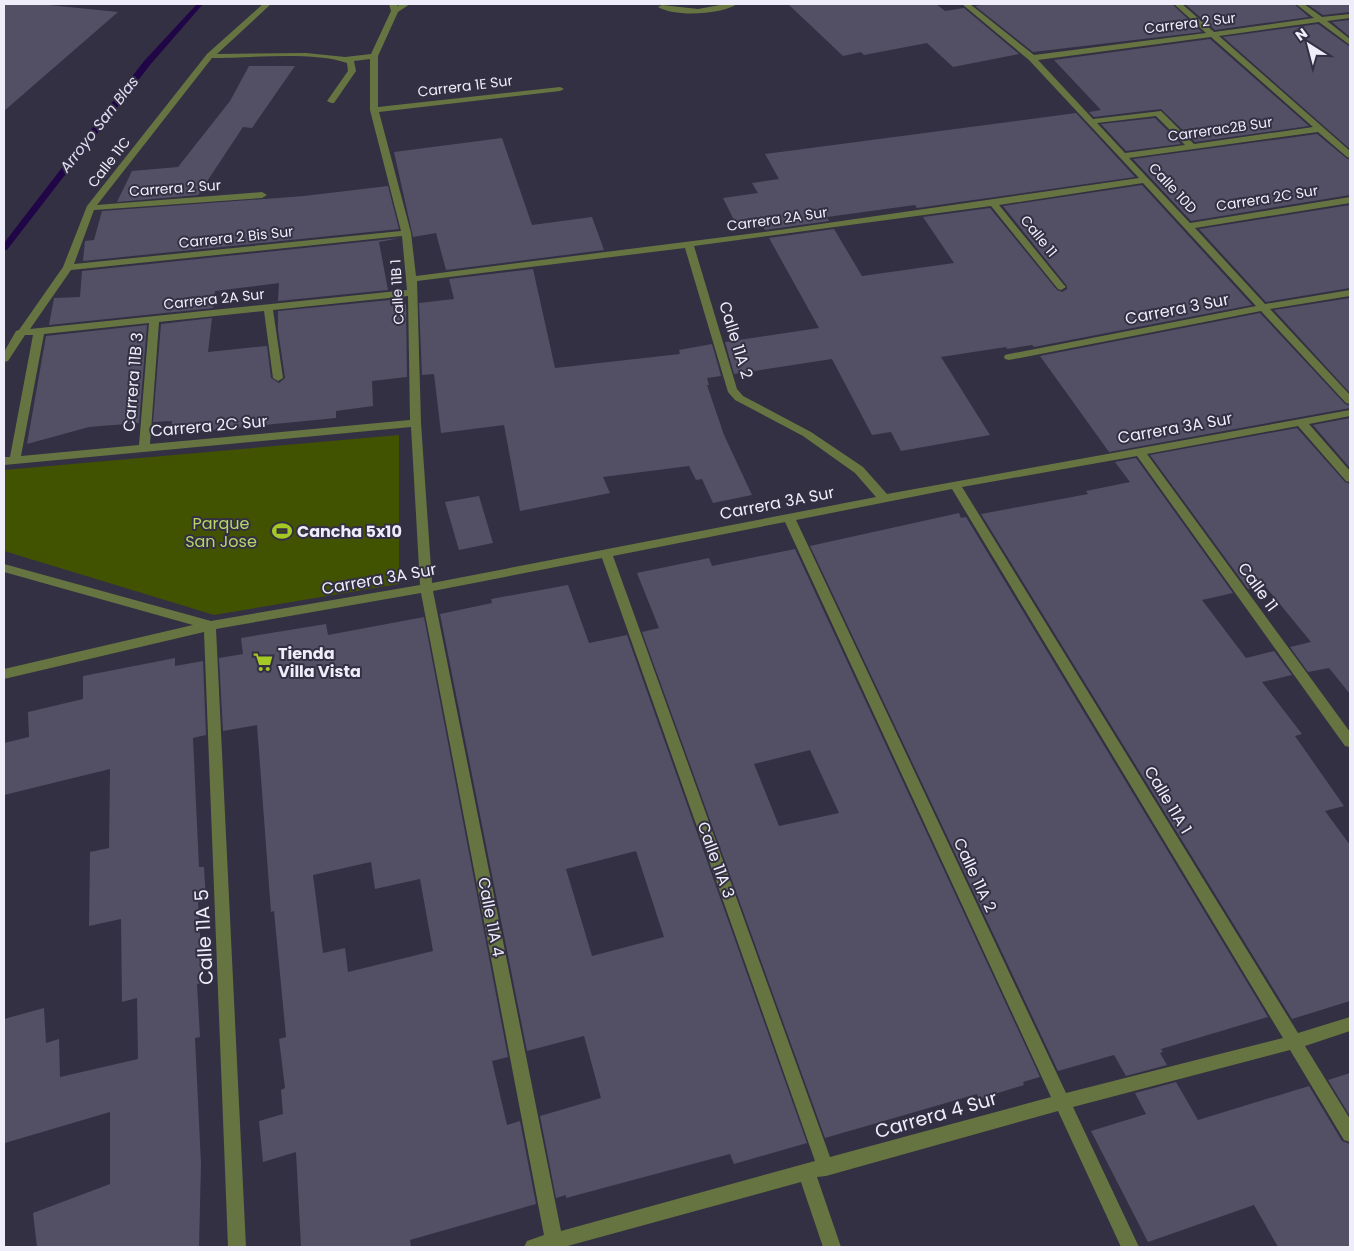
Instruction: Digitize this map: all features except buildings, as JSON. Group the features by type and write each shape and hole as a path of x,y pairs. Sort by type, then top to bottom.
{"street":[{"name":"Calle 11C","path":"4,358 68,268 90,208 210,56 267,4"},
{"path":"394,7 406,4"},
{"path":"662,7 697,12 711,11 733,4"},
{"name":"Calle 10D","path":"966,4 1032,58 1093,121 1350,401"},
{"path":"1178,4 1350,155"},
{"path":"1300,4 1350,43"},
{"name":"Calle 11B 1","path":"394,7 374,56 374,110 406,233 412,279 416,422 426,588"},
{"name":"Carrera 2 Sur","path":"1032,58 1350,16"},
{"path":"210,56 316,56 347,59 374,56"},
{"path":"330,101 352,71 351,62 347,59"},
{"name":"Carrera 1E Sur","path":"374,110 560,89"},
{"path":"1093,121 1158,112 1192,146"},
{"name":"Carrerac2B Sur","path":"1124,156 1320,129"},
{"name":"Carrera 2A Sur","path":"412,279 689,245 993,204 1146,180"},
{"name":"Carrera 2 Sur","path":"90,208 262,195"},
{"name":"Carrera 2C Sur","path":"1189,226 1350,200"},
{"name":"Calle 11","path":"993,204 1061,287"},
{"name":"Carrera 2 Bis Sur","path":"68,268 406,233"},
{"name":"Calle 11A 2","path":"689,245 732,390 739,398 807,434 859,470 884,499"},
{"name":"Carrera 2A Sur","path":"20,333 411,293"},
{"name":"Carrera 3 Sur","path":"1009,357 1350,293"},
{"path":"268,307 278,378"},
{"name":"Carrera 11B 3","path":"144,448 154,319"},
{"path":"10,460 40,331"},
{"name":"Carrera 3A Sur","path":"4,674 210,626 426,588 955,484 1350,413"},
{"name":"Carrera 2C Sur","path":"10,460 416,422"},
{"path":"1301,422 1350,478"},
{"name":"Calle 11","path":"1139,451 1350,742"},
{"name":"Calle 11A 1","path":"955,484 1350,1134"},
{"name":"Calle 11A 2","path":"789,518 1130,1247"},
{"name":"Calle 11A 3","path":"606,552 826,1168"},
{"name":"Carrera 3A Sur","path":"4,568 210,626"},
{"name":"Calle 11A 4","path":"426,588 555,1244"},
{"name":"Calle 11A 5","path":"210,626 238,1247"},
{"name":"Carrera 4 Sur","path":"533,1247 555,1244 1061,1102 1294,1042 1350,1024"},
{"path":"807,1173 832,1247"}],"green space":[{"name":"Parque San Jose","path":"399,435 399,584 214,615 4,551 4,470"}],"waterway":[{"name":"Arroyo San Blas","path":"4,248 147,63 200,4"}],"place":[{"name":"Cancha 5x10","path":"282,531"},
{"name":"Tienda Villa Vista","path":"263,662"}]}
